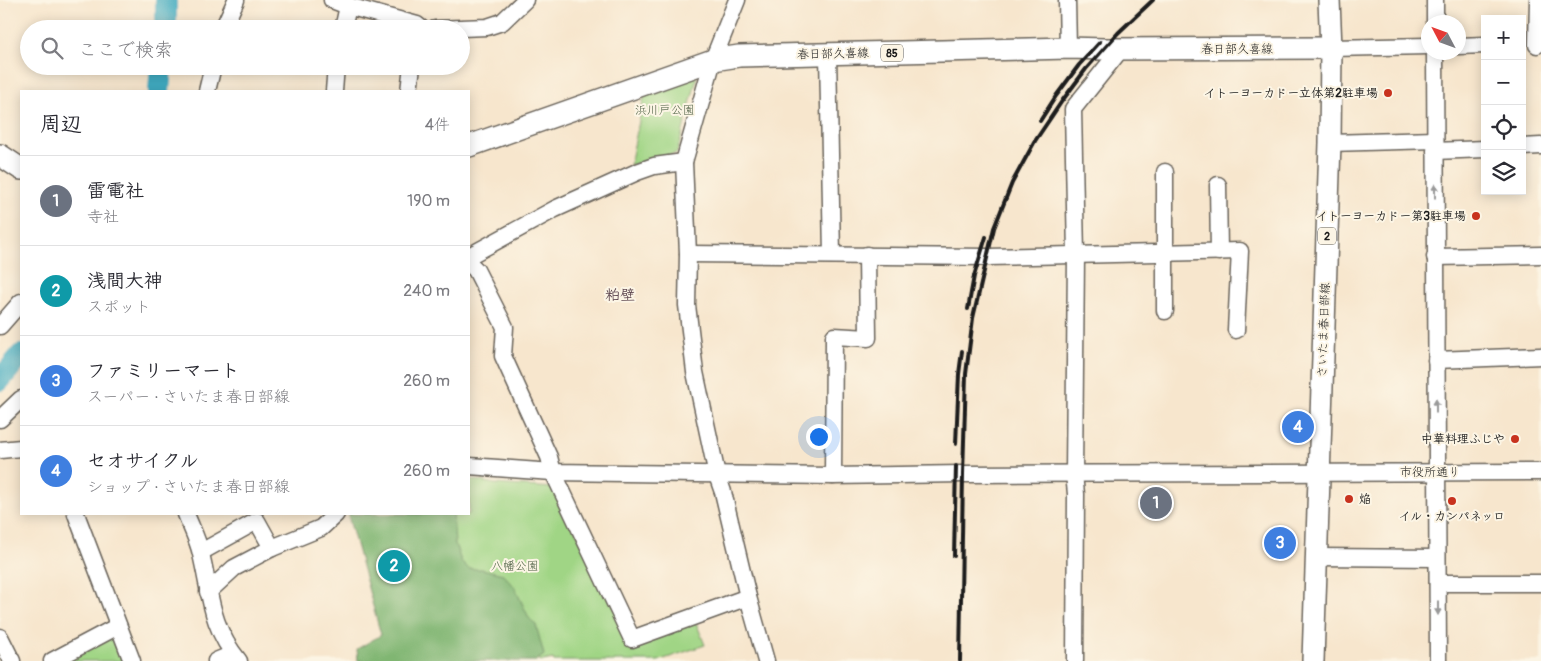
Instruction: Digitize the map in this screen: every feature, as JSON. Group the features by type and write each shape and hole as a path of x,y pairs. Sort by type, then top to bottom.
{"main road":[{"name":"さいたま春日部線","path":"1313,661 1330,143 1331,48 1328,0"},
{"name":"春日部久喜線","path":"470,146 713,60 739,56 1068,48 1331,48"},
{"path":"0,155 20,168"}],"street":[{"path":"227,20 236,0"},
{"path":"332,0 399,20"},
{"path":"470,28 486,27 502,22 525,0"},
{"path":"737,0 713,60 684,162 688,254 687,305 695,372 716,475 723,492 748,597 766,661"},
{"path":"1067,0 1068,48"},
{"path":"1435,0 1435,15"},
{"path":"1533,45 1538,0"},
{"path":"345,20 348,6"},
{"path":"1466,46 1481,45"},
{"path":"1331,48 1421,46"},
{"path":"1076,661 1076,487 1074,474 1076,255 1073,109 1121,49"},
{"path":"828,54 832,255"},
{"path":"1435,60 1438,661"},
{"path":"206,90 210,75"},
{"path":"334,90 335,75"},
{"path":"408,90 411,75"},
{"path":"1330,143 1481,149"},
{"path":"1526,147 1541,146"},
{"path":"470,255 555,209 637,172 654,166 684,162"},
{"path":"1165,172 1165,311"},
{"path":"1218,185 1219,252"},
{"path":"688,254 988,256 1240,251 1236,330"},
{"path":"834,476 834,336 868,338 867,255"},
{"path":"1435,257 1541,255"},
{"path":"470,264 476,270 505,327 503,356 549,457 553,472 632,638 748,597"},
{"path":"0,326 20,303"},
{"path":"1436,360 1541,356"},
{"path":"0,419 20,400"},
{"path":"0,450 20,448"},
{"name":"市役所通り","path":"470,466 553,472 834,476 1541,472"},
{"path":"76,515 132,661"},
{"path":"186,515 201,552 213,614 236,658 216,661"},
{"path":"208,592 234,568 272,548 321,528 335,515"},
{"path":"201,552 257,521 272,548"},
{"path":"1316,557 1438,558"},
{"path":"1438,583 1541,583"},
{"path":"52,661 118,626"},
{"path":"0,637 12,661"}],"green space":[{"name":"浜川戸公園","path":"693,75 697,78 677,153 630,165 645,92"},
{"name":"八幡公園","path":"470,479 495,484 554,488 632,643 695,620 705,645 658,661 554,661 553,659 542,661 528,655 428,515 470,515"},
{"path":"349,515 453,515 455,544 461,561 469,569 482,569 503,574 514,586 529,618 536,625 544,655 536,661 358,661 357,649 381,635"},
{"path":"114,633 124,661 61,661"}],"waterway":[{"path":"166,0 166,20"},
{"path":"159,90 160,75"},
{"path":"0,380 20,356"}],"railway":[{"path":"960,661 966,374 973,318 994,228 1012,183 1035,141 1062,101 1086,69 1118,33 1153,0"},
{"path":"1040,121 1079,65 1100,42"},
{"path":"968,309 974,276 986,237"},
{"path":"956,444 959,374 962,351"},
{"path":"954,556 956,466"}],"place":[{"name":"イトーヨーカドー立体第2駐車場","path":"1388,93"},
{"name":"イトーヨーカドー第3駐車場","path":"1476,216"},
{"name":"セオサイクル","path":"1298,427"},
{"name":"中華料理ふじや","path":"1515,439"},
{"name":"焔","path":"1349,499"},
{"name":"イル・カンパネッロ","path":"1452,501"},
{"name":"雷電社","path":"1156,503"},
{"name":"ファミリーマート","path":"1280,543"},
{"name":"浅間大神","path":"394,566"}],"district":[{"name":"粕壁","path":"620,295"}]}
